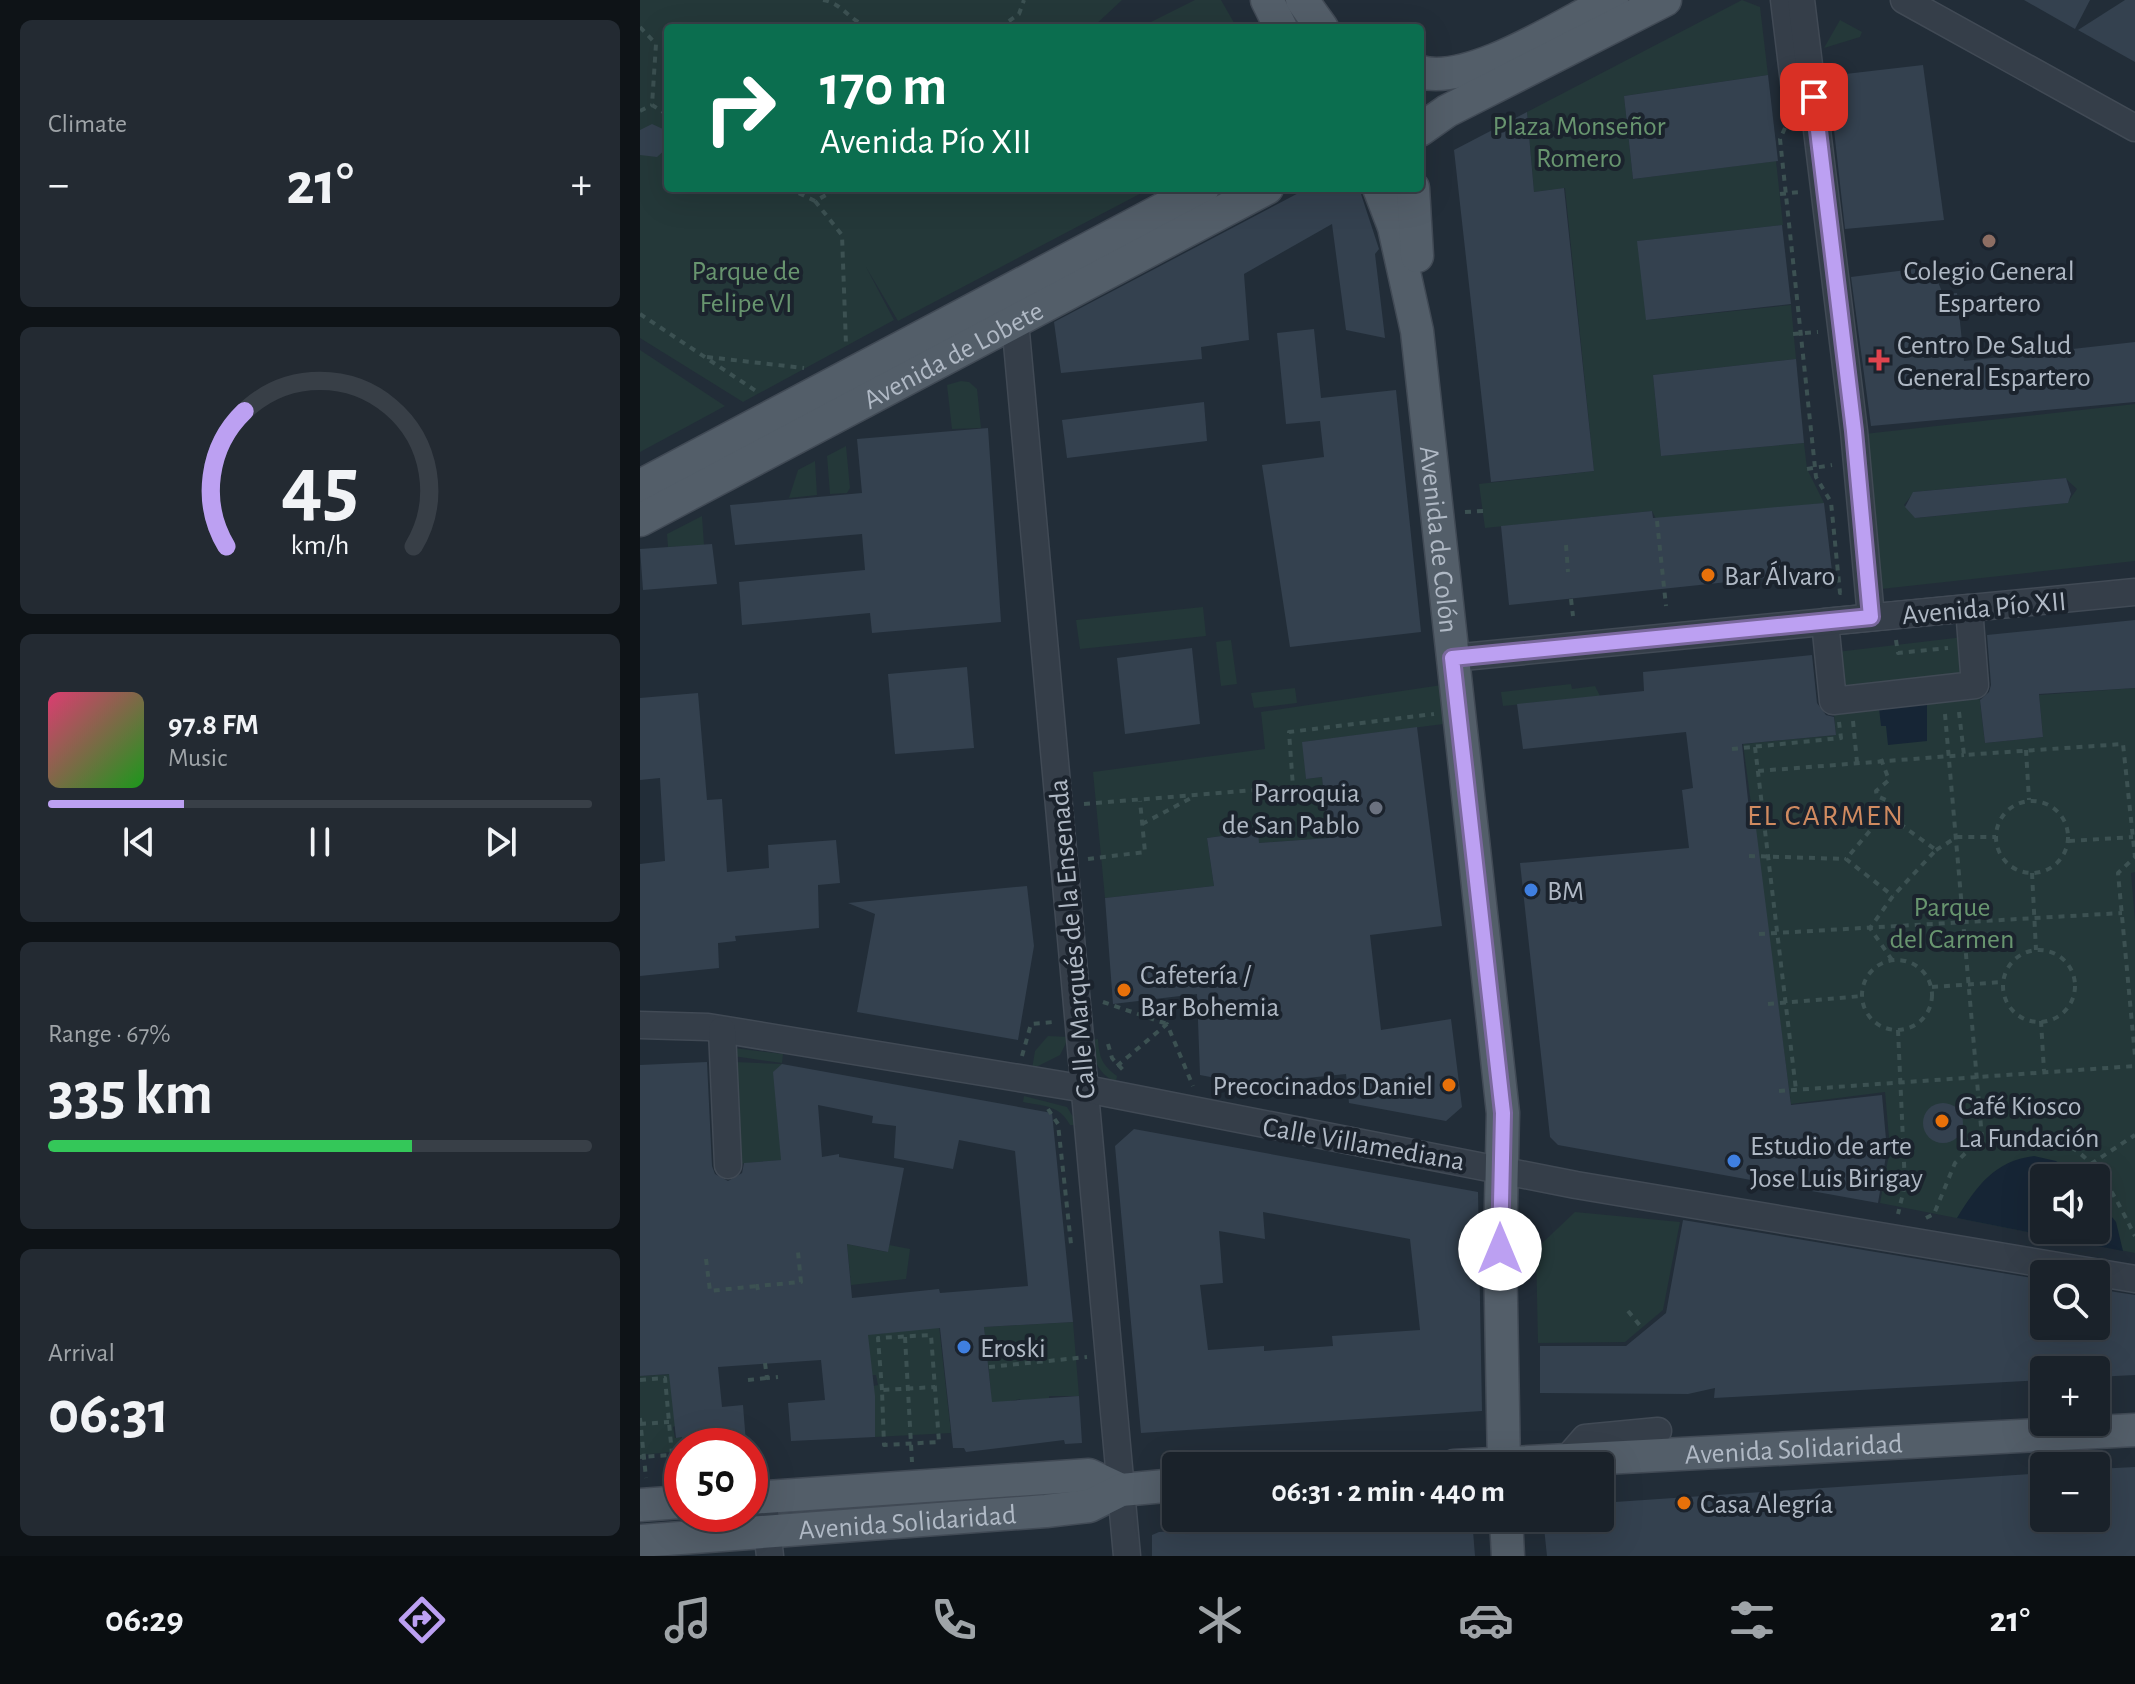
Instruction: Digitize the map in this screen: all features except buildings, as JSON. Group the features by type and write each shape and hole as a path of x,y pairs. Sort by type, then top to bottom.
{"main road":[{"path":"1267,0 1279,24"},
{"path":"1302,0 1319,24"},
{"path":"1424,72 1455,73 1488,62 1612,0"},
{"path":"1424,125 1665,0"},
{"name":"Avenida de Lobete","path":"640,486 1195,192"},
{"name":"Avenida de Lobete","path":"640,520 1259,192"},
{"name":"Avenida de Colón","path":"1381,192 1394,227 1417,331 1503,1113 1504,1452"},
{"name":"Avenida de Colón","path":"1413,192 1418,273 1417,331"},
{"name":"Avenida Solidaridad","path":"1614,1458 2135,1430"},
{"name":"Avenida Solidaridad","path":"768,1497 1089,1475 1121,1490"},
{"name":"Avenida Solidaridad","path":"640,1541 769,1544 1089,1506 1121,1490 1162,1486"},
{"path":"643,1493 664,1498"},
{"path":"1507,1532 1508,1556"}],"street":[{"path":"1784,0 1848,592"},
{"path":"1801,0 1852,417 1883,616"},
{"path":"1904,0 2135,128"},
{"path":"2099,108 2135,103"},
{"name":"Calle Marqués de la Ensenada","path":"1015,321 1127,1556"},
{"name":"Avenida Pío XII","path":"1452,658 2135,592"},
{"path":"1825,622 1833,701 1975,685 1969,608"},
{"name":"Calle Villamediana","path":"640,1025 722,1030 1086,1089 1501,1169 2135,1279"},
{"path":"722,1030 728,1165"},
{"path":"1573,1452 1585,1438 1658,1431"}],"path":[{"path":"823,0 834,2 854,24"},
{"path":"1005,24 1019,14 1024,0"},
{"path":"640,27 656,44 652,105"},
{"path":"640,111 652,105"},
{"path":"652,105 664,112"},
{"path":"1787,121 1780,139 1816,477 1831,502 1848,592"},
{"path":"796,192 815,201 842,235 845,342 856,371"},
{"path":"815,201 832,192"},
{"path":"640,314 785,409"},
{"path":"707,357 809,368"},
{"path":"1657,521 1666,606"},
{"path":"1566,545 1568,572"},
{"path":"1571,599 1573,616"},
{"path":"1883,616 1898,653 1952,648 1964,755"},
{"path":"1732,749 1841,738 1844,699"},
{"path":"1844,699 1857,762"},
{"path":"1083,804 1293,787 1289,732 1436,713"},
{"path":"1949,738 1982,1138"},
{"path":"1758,771 1881,759 2123,744 2135,857 2118,873 2135,1056"},
{"path":"1755,747 1796,1090"},
{"path":"2026,750 2029,801"},
{"path":"1846,859 1885,813 1886,800 1877,796 1876,791 1889,780 1881,759"},
{"path":"1142,824 1195,796"},
{"path":"1088,859 1145,852 1140,801"},
{"path":"2040,801 2059,811 2065,820 2069,841 2060,860 2043,871 2032,873 2011,866 2003,858 1996,837 2002,816 2019,803 2040,801"},
{"path":"1885,813 1936,850"},
{"path":"1870,928 1893,896 1936,850 1957,837 1996,837"},
{"path":"2069,841 2133,837"},
{"path":"1749,856 1846,859 1893,896"},
{"path":"2032,873 2036,950"},
{"path":"1759,934 2122,913"},
{"path":"1870,928 1892,960"},
{"path":"2036,950 2058,955 2074,977 2071,1002 2053,1019 2041,1021 2020,1016 2011,1007 2003,982 2014,960 2036,950"},
{"path":"2125,953 2133,953"},
{"path":"1892,960 1916,964 1932,987 1933,1000 1922,1021 1898,1030 1878,1025 1869,1017 1862,996 1865,979 1872,969 1892,960"},
{"path":"1932,987 2003,982"},
{"path":"1768,1004 1862,996"},
{"path":"1103,1002 1167,1024 1193,1086"},
{"path":"1015,1079 1031,1024 1079,1019"},
{"path":"2041,1021 2044,1072"},
{"path":"1117,1066 1167,1024"},
{"path":"1892,1238 1905,1185 1898,1030"},
{"path":"1779,1091 1898,1080 2135,1066"},
{"path":"1036,1107 1050,1110 1057,1117 1072,1250"},
{"path":"1892,1238 1934,1214 1955,1163 1982,1138 2062,1142 2091,1164 2135,1135"},
{"path":"2110,1190 2135,1236"},
{"path":"706,1259 710,1291 758,1288 801,1282 798,1252"},
{"path":"1628,1311 1642,1328"},
{"path":"931,1335 935,1387 939,1442 884,1445 878,1338 931,1335"},
{"path":"905,1337 912,1462"},
{"path":"989,1367 1109,1355"},
{"path":"765,1363 767,1378"},
{"path":"748,1380 778,1377"},
{"path":"640,1380 665,1378 672,1455 642,1457"},
{"path":"882,1390 935,1387"},
{"path":"643,1493 640,1422 669,1422"}],"green space":[{"name":"Parque de Felipe VI","path":"640,0 1122,0 1096,24 664,24 664,192 1143,192 898,321 866,267 894,320 743,402 640,338"},
{"path":"1195,0 1221,0 1235,24 1147,24"},
{"name":"Plaza Monseñor Romero","path":"1742,0 1760,7 1768,75 1624,96 1633,179 1776,161 1783,225 1638,241 1647,320 1791,305 1796,359 1653,375 1661,456 1804,443 1807,469 1824,503 1657,521 1652,511 1485,528 1479,484 1594,471 1565,188 1534,192 1527,112"},
{"path":"1840,20 1862,32 1860,37 1824,48"},
{"path":"640,350 725,406 640,452"},
{"path":"969,382 977,389 981,428 952,429 947,385"},
{"path":"2135,404 2135,561 1881,589 1864,434","holes":["2065,478 2077,489 2067,503 1916,518 1904,505 1914,492"]},
{"path":"846,446 850,488 847,493 830,494 827,456"},
{"path":"815,461 817,495 789,498 798,470"},
{"path":"702,516 704,545 668,547 667,534"},
{"path":"1203,607 1206,636 1080,649 1076,620"},
{"name":"Parque del Carmen","path":"1972,636 1985,743 2043,737 2039,695 2135,688 2135,872 2131,873 2135,921 2135,1253 2089,1244 2110,1244 2110,1164 2030,1164 2030,1232 1880,1203 1890,1149 1885,1092 1791,1104 1743,744 1836,735 1828,653"},
{"path":"1231,640 1237,684 1221,686 1216,642"},
{"path":"1455,683 1459,722 1303,742 1306,779 1322,777 1328,838 1259,843 1257,831 1207,838 1214,886 1105,898 1093,772 1265,749 1261,712"},
{"path":"1571,684 1572,689 1595,686 1600,696 1503,706 1501,692"},
{"path":"1295,688 1297,703 1254,708 1251,693"},
{"path":"1048,1036 1069,1037 1060,1055 1032,1069 1035,1051"},
{"path":"1098,1039 1102,1060 1117,1076 1116,1082 1104,1074 1098,1065 1091,1040"},
{"path":"725,1047 783,1054 782,1063 726,1055"},
{"path":"712,1061 782,1064 781,1160 718,1166"},
{"path":"1024,1096 1067,1107 1078,1125 1070,1125 1066,1118 1050,1108 1023,1102"},
{"path":"1575,1212 1680,1222 1663,1310 1625,1342 1538,1343 1536,1249"},
{"path":"847,1244 887,1252 889,1245 910,1249 906,1279 851,1285"},
{"path":"1073,1322 1079,1396 1049,1396 1049,1402 1021,1404 1020,1399 988,1406 991,1393 984,1327"},
{"path":"939,1326 951,1433 875,1437 873,1386 878,1385 876,1375 872,1375 864,1332 877,1334"},
{"path":"671,1374 677,1425 664,1428 664,1453 640,1455 640,1376"}],"water":[{"path":"1927,694 1927,741 1888,745 1886,726 1881,726 1878,699"},
{"path":"2034,1156 2060,1164 2030,1164 2030,1233 1957,1218 1988,1177 1997,1169"},
{"path":"2110,1214 2116,1222 2123,1251 2088,1244 2110,1244"}],"place":[{"name":"Colegio General Espartero","path":"1989,241"},
{"name":"Centro De Salud General Espartero","path":"1879,360"},
{"name":"Bar Álvaro","path":"1708,575"},
{"name":"Parroquia de San Pablo","path":"1376,808"},
{"name":"BM","path":"1531,890"},
{"name":"Cafetería / Bar Bohemia","path":"1124,990"},
{"name":"Precocinados Daniel","path":"1449,1085"},
{"name":"Café Kiosco La Fundación","path":"1942,1121"},
{"name":"Estudio de arte Jose Luis Birigay","path":"1734,1161"},
{"name":"Eroski","path":"964,1347"},
{"name":"Casa Alegría","path":"1684,1503"}],"district":[{"name":"EL CARMEN","path":"1826,815"}],"route":[{"path":"1500,1249 1503,1113 1452,658 1871,617 1854,431 1814,97"}]}
